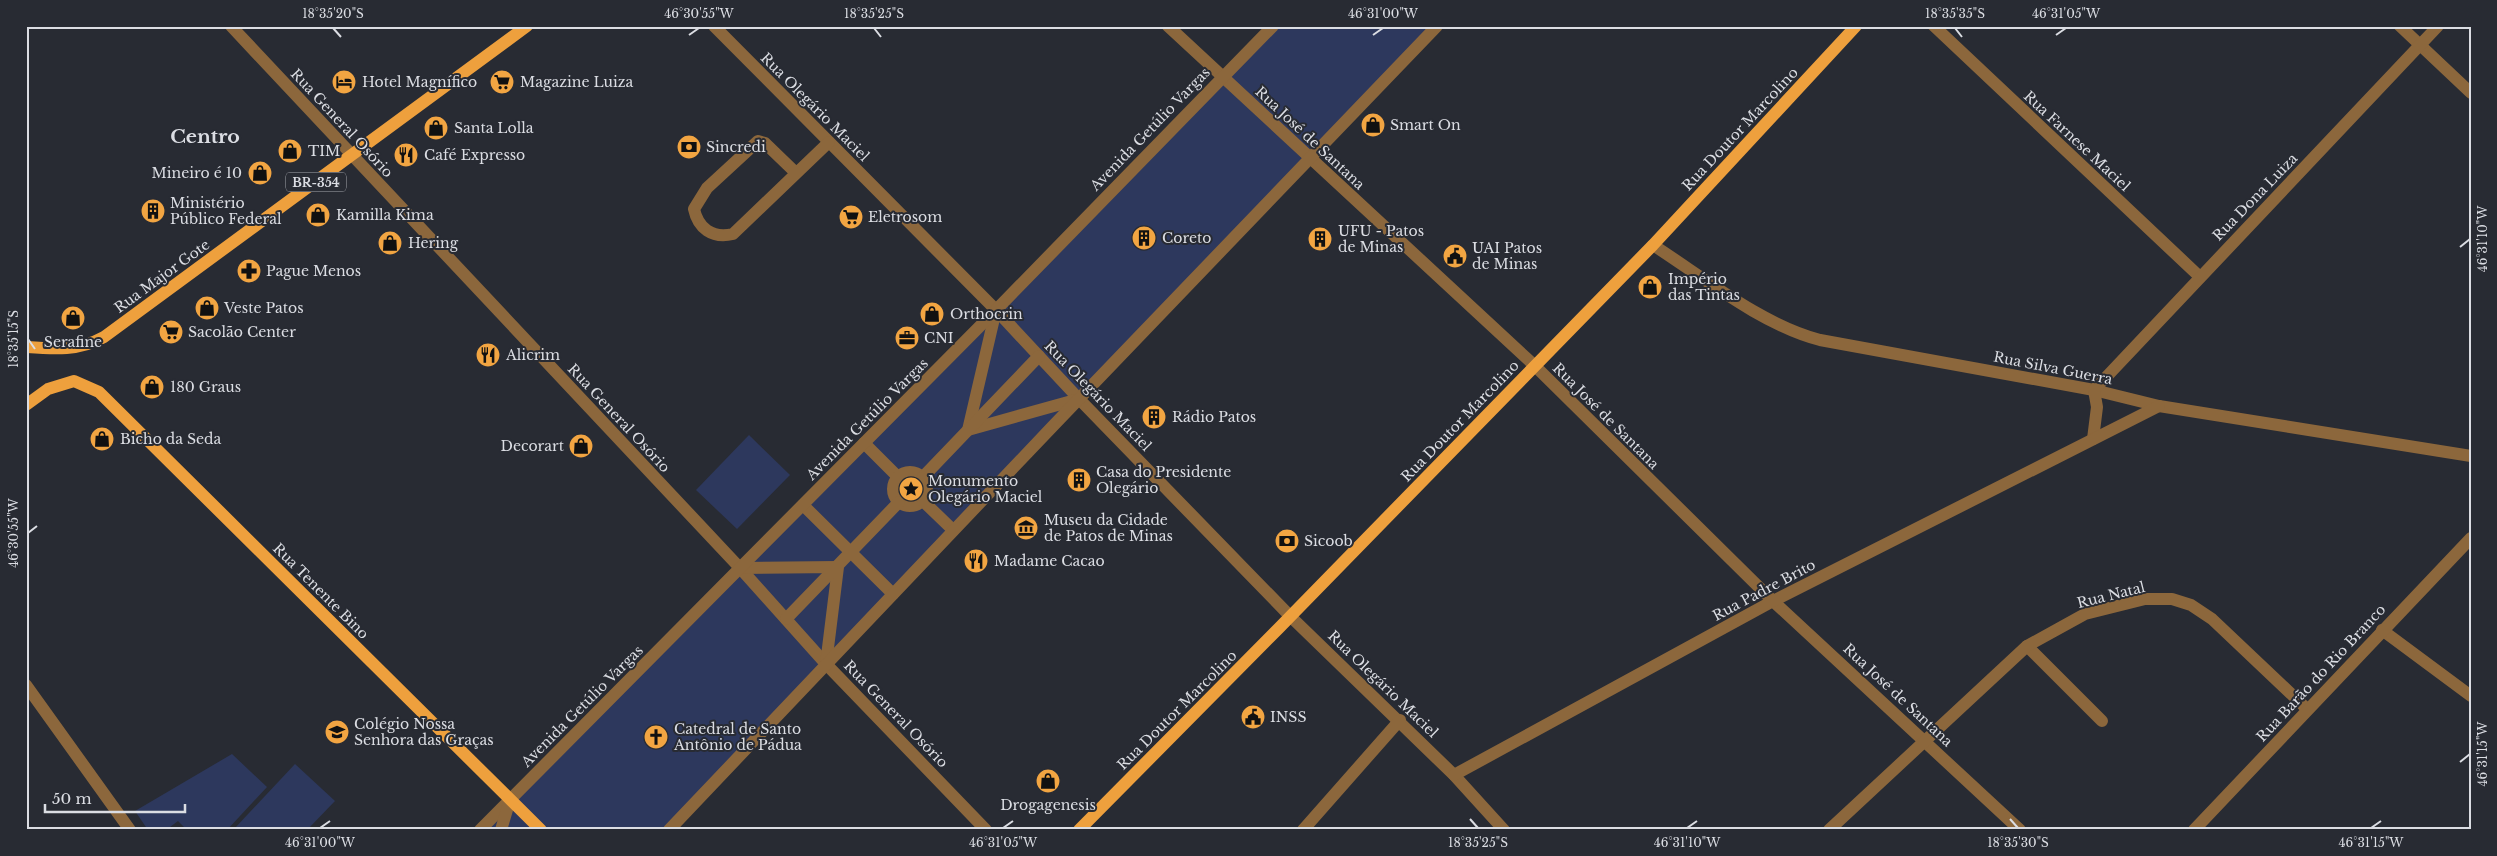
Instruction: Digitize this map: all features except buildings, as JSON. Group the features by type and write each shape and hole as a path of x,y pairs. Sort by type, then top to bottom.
{"main road":[{"name":"Rua Major Gote","path":"26,347 69,349 92,344 104,337 527,26"},
{"name":"Rua Doutor Marcolino","path":"1079,830 1653,245 1856,26"},
{"name":"Rua Tenente Bino","path":"26,404 48,388 74,381 99,392 541,830"}],"street":[{"name":"Rua General Osório","path":"231,26 740,568 826,664 986,830"},
{"name":"Rua Olegário Maciel","path":"714,26 996,310 1079,399 1290,616 1400,720 1504,830"},
{"name":"Rua José de Santana","path":"1168,26 1535,366 1774,601 2020,830"},
{"name":"Avenida Getúlio Vargas","path":"480,830 996,310 1273,26"},
{"path":"669,830 953,530 1437,26"},
{"name":"Rua Farnese Maciel","path":"1934,26 2200,277"},
{"path":"2400,26 2471,93"},
{"name":"Rua Dona Luiza","path":"2094,390 2438,26"},
{"path":"796,173 765,143 758,141 707,188 694,209 697,223 710,233 724,236 733,234 829,142"},
{"name":"Rua Silva Guerra","path":"1653,245 1771,321 1795,334 2094,390 2159,406 2471,456"},
{"path":"968,430 996,310"},
{"path":"922,477 1039,356"},
{"path":"2093,439 2097,407 2094,390"},
{"path":"968,430 1079,399"},
{"name":"Rua Padre Brito","path":"1454,775 1774,601 2159,406"},
{"path":"864,443 898,477"},
{"path":"913,472 922,477 928,488 923,501 909,507 899,502 893,487 898,477 902,474 913,472"},
{"path":"923,501 953,530"},
{"path":"786,618 838,567 899,502"},
{"path":"803,505 892,594"},
{"name":"Rua Barão do Rio Branco","path":"2194,830 2471,538"},
{"path":"740,568 838,567"},
{"path":"826,664 838,567"},
{"name":"Rua Natal","path":"1830,830 2027,646 2085,614 2145,599 2172,599 2191,605 2212,619 2307,710"},
{"path":"2382,630 2471,696"},
{"path":"2027,646 2102,721"},
{"path":"26,685 130,830"},
{"path":"1303,830 1400,720"},
{"path":"501,830 510,800"}],"shaded area":[{"path":"1273,26 1437,26 669,830 480,830"},
{"path":"749,435 790,475 737,529 696,490"},
{"path":"232,754 267,787 227,830 187,830 178,821 166,830 148,830 135,811"},
{"path":"295,764 335,801 307,830 237,830 235,828"}],"place":[{"name":"Hotel Magnífico","path":"344,82"},
{"name":"Magazine Luiza","path":"502,82"},
{"name":"Smart On","path":"1373,125"},
{"name":"Santa Lolla","path":"436,128"},
{"name":"Sincredi","path":"689,147"},
{"name":"TIM","path":"290,151"},
{"name":"Café Expresso","path":"406,155"},
{"name":"Mineiro é 10","path":"260,173"},
{"name":"Ministério Público Federal","path":"153,211"},
{"name":"Kamilla Kima","path":"318,215"},
{"name":"Eletrosom","path":"851,217"},
{"name":"Coreto","path":"1144,238"},
{"name":"UFU - Patos de Minas","path":"1320,239"},
{"name":"Hering","path":"390,243"},
{"name":"UAI Patos de Minas","path":"1455,256"},
{"name":"Pague Menos","path":"249,271"},
{"name":"Império das Tintas","path":"1650,287"},
{"name":"Veste Patos","path":"207,308"},
{"name":"Orthocrin","path":"932,314"},
{"name":"Serafine","path":"73,318"},
{"name":"Sacolão Center","path":"171,332"},
{"name":"CNI","path":"907,338"},
{"name":"Alicrim","path":"488,355"},
{"name":"180 Graus","path":"152,387"},
{"name":"Rádio Patos","path":"1154,417"},
{"name":"Bicho da Seda","path":"102,439"},
{"name":"Decorart","path":"581,446"},
{"name":"Casa do Presidente Olegário","path":"1079,480"},
{"name":"Monumento Olegário Maciel","path":"911,489"},
{"name":"Museu da Cidade de Patos de Minas","path":"1026,528"},
{"name":"Sicoob","path":"1287,541"},
{"name":"Madame Cacao","path":"976,561"},
{"name":"INSS","path":"1253,717"},
{"name":"Colégio Nossa Senhora das Graças","path":"337,732"},
{"name":"Catedral de Santo Antônio de Pádua","path":"656,737"},
{"name":"Drogagenesis","path":"1048,781"}],"district":[{"name":"Centro","path":"205,136"}]}
